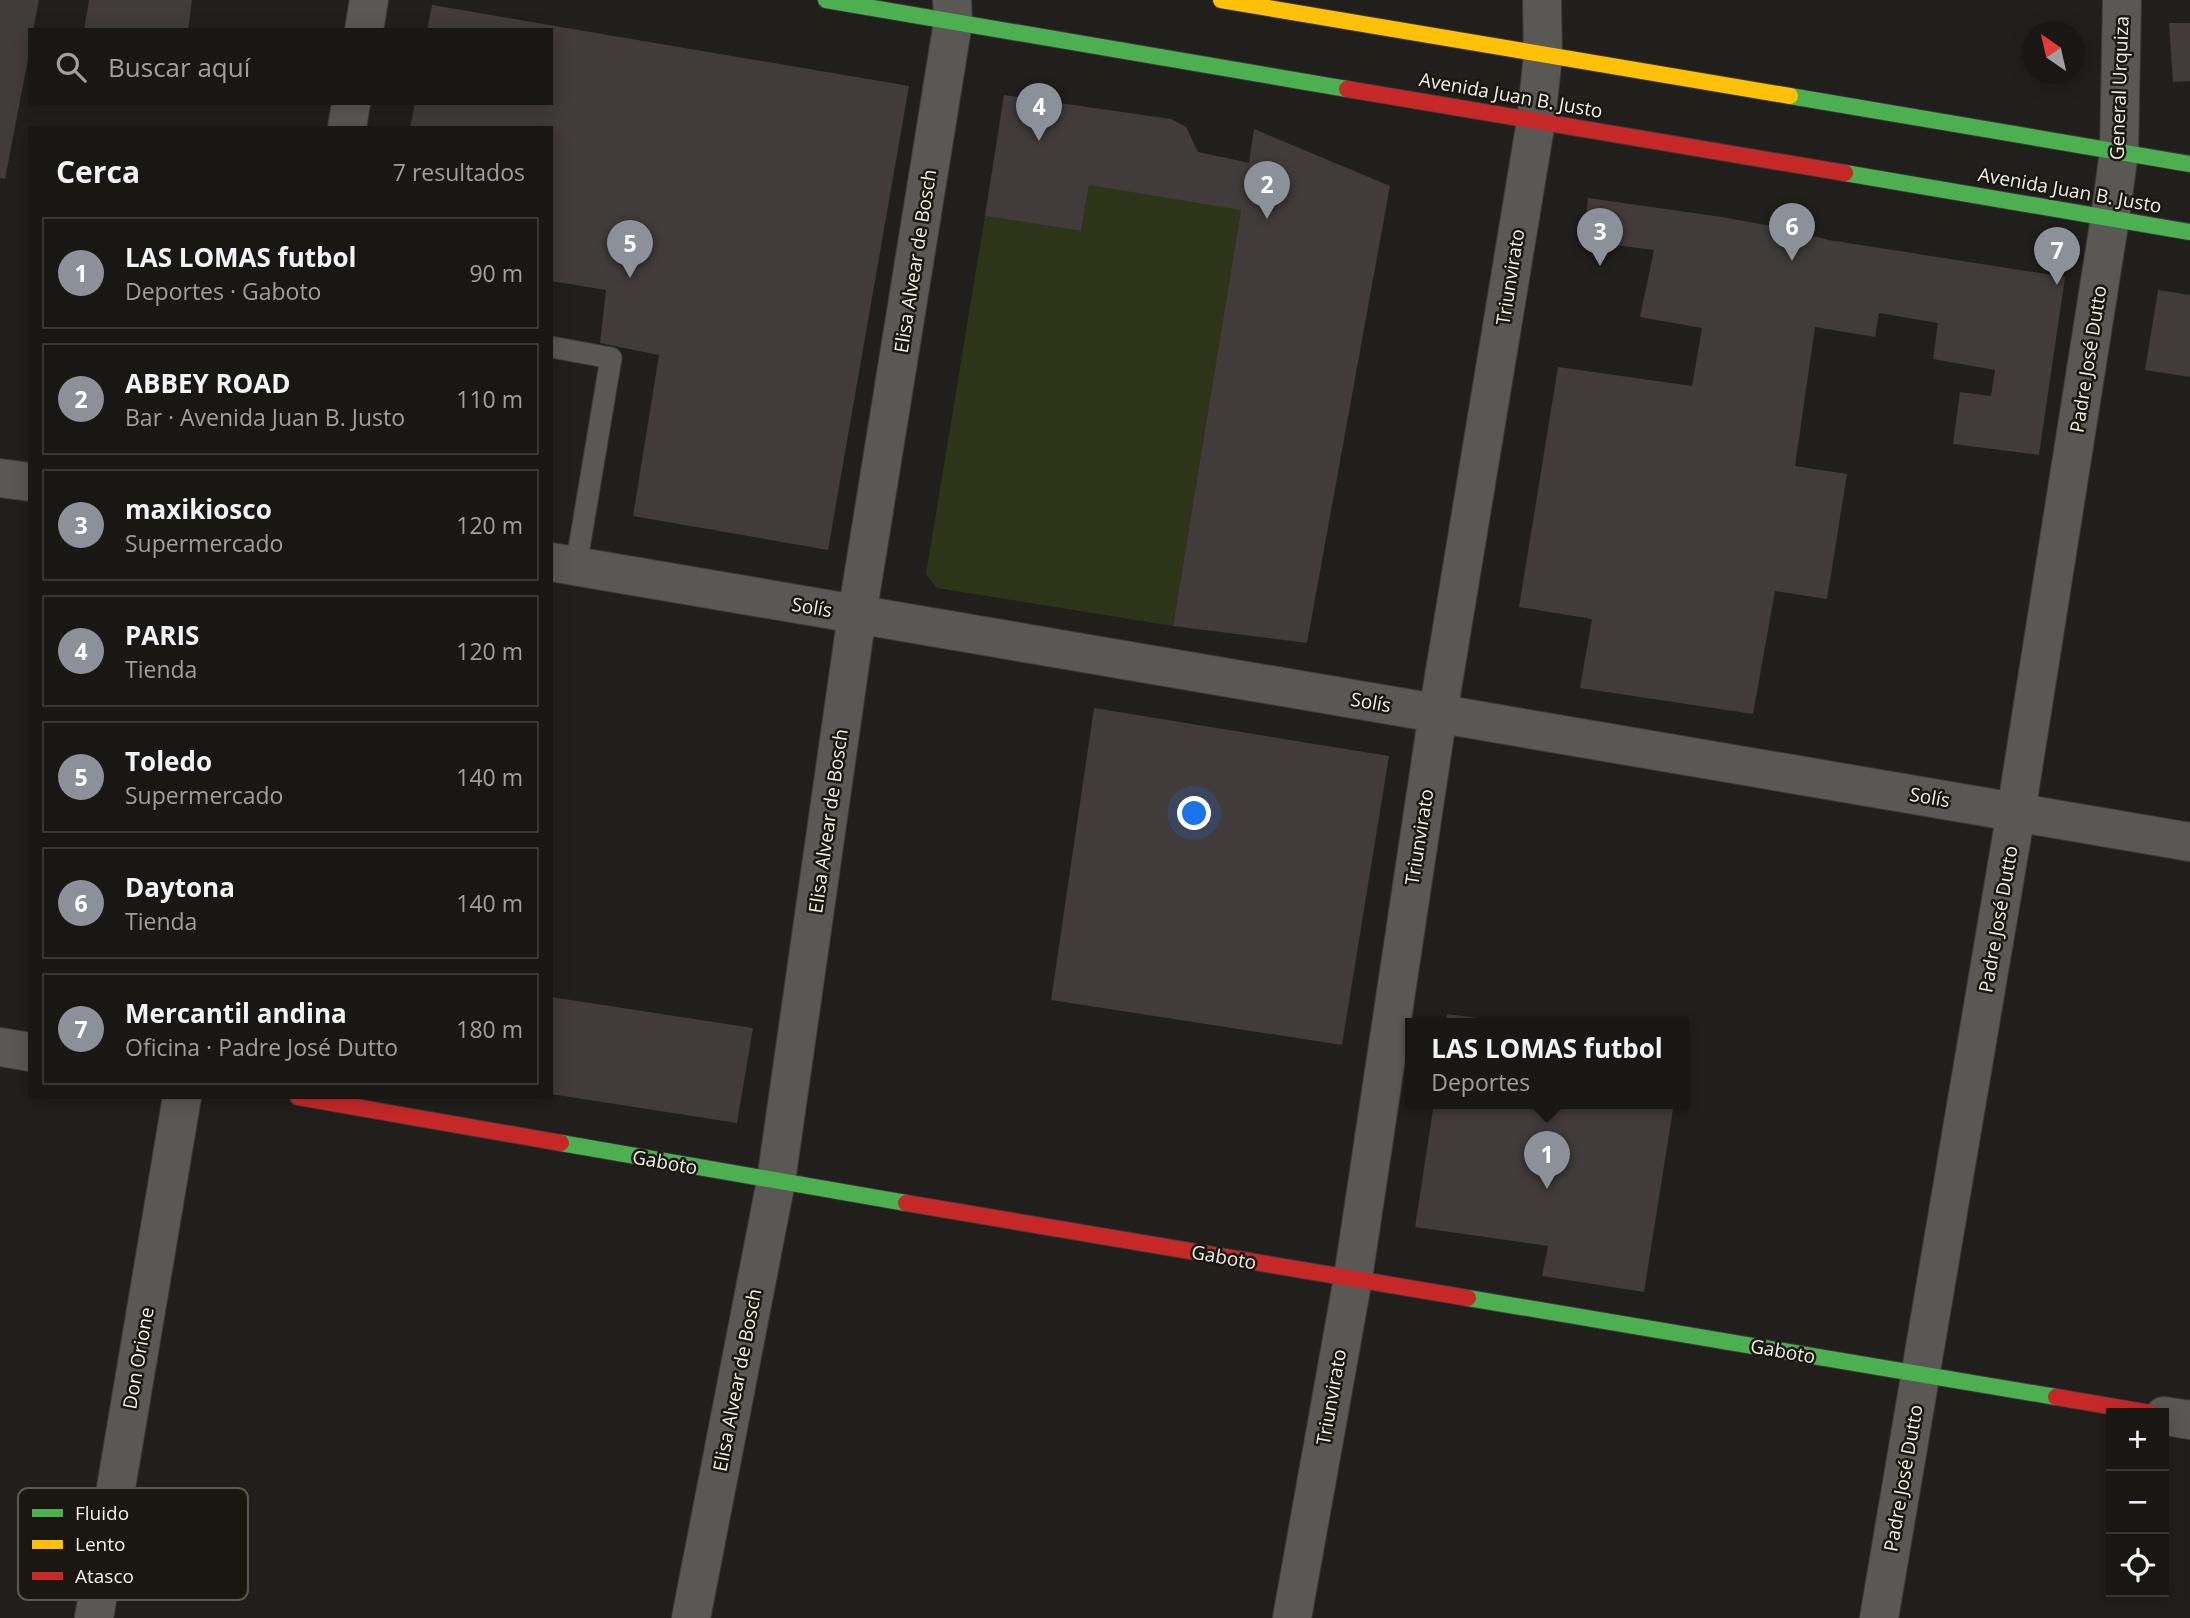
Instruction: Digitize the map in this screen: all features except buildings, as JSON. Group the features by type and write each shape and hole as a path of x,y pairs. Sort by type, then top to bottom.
{"main road":[{"name":"Avenida Juan B. Justo","path":"826,0 953,11 1536,121 2190,232"},
{"path":"1221,0 2190,164"},
{"name":"Gaboto","path":"309,1099 776,1181 2121,1408"}],"street":[{"path":"364,28 369,0"},
{"name":"Triunvirato","path":"1292,1618 1353,1278 1438,713 1536,121 1544,55 1542,0"},
{"name":"General Urquiza","path":"2110,218 2119,152 2122,0"},
{"name":"Elisa Alvear de Bosch","path":"691,1618 776,1181 857,615 953,11"},
{"path":"347,126 351,105"},
{"name":"Padre José Dutto","path":"1879,1618 2016,812 2110,218"},
{"path":"0,478 28,482"},
{"name":"Solís","path":"564,564 2190,842"},
{"path":"0,1047 28,1052"},
{"name":"Don Orione","path":"116,1488 182,1099"},
{"path":"2169,1417 2190,1420"},
{"name":"Don Orione","path":"94,1618 97,1600"}],"lane":[{"path":"553,347 611,358 564,564"}],"green space":[{"path":"1171,119 1186,127 1198,152 1249,163 1173,626 937,588 926,574 985,216 1081,231 1089,185 1165,149"}],"traffic: fast":[{"path":"826,0 1347,89"},
{"path":"1790,96 2190,164"},
{"path":"1845,173 2190,232"},
{"path":"561,1143 906,1203"},
{"path":"1468,1298 2056,1397"}],"traffic: slow":[{"path":"1221,0 1790,96"}],"traffic: jam":[{"path":"1347,89 1845,173"},
{"path":"309,1099 561,1143"},
{"path":"906,1203 1468,1298"},
{"path":"2056,1397 2121,1408"}],"place":[{"name":"PARIS","path":"1039,141"},
{"name":"ABBEY ROAD","path":"1267,219"},
{"name":"Daytona","path":"1792,261"},
{"name":"maxikiosco","path":"1600,266"},
{"name":"Toledo","path":"630,278"},
{"name":"Mercantil andina","path":"2057,285"},
{"name":"LAS LOMAS futbol","path":"1547,1189"}]}
